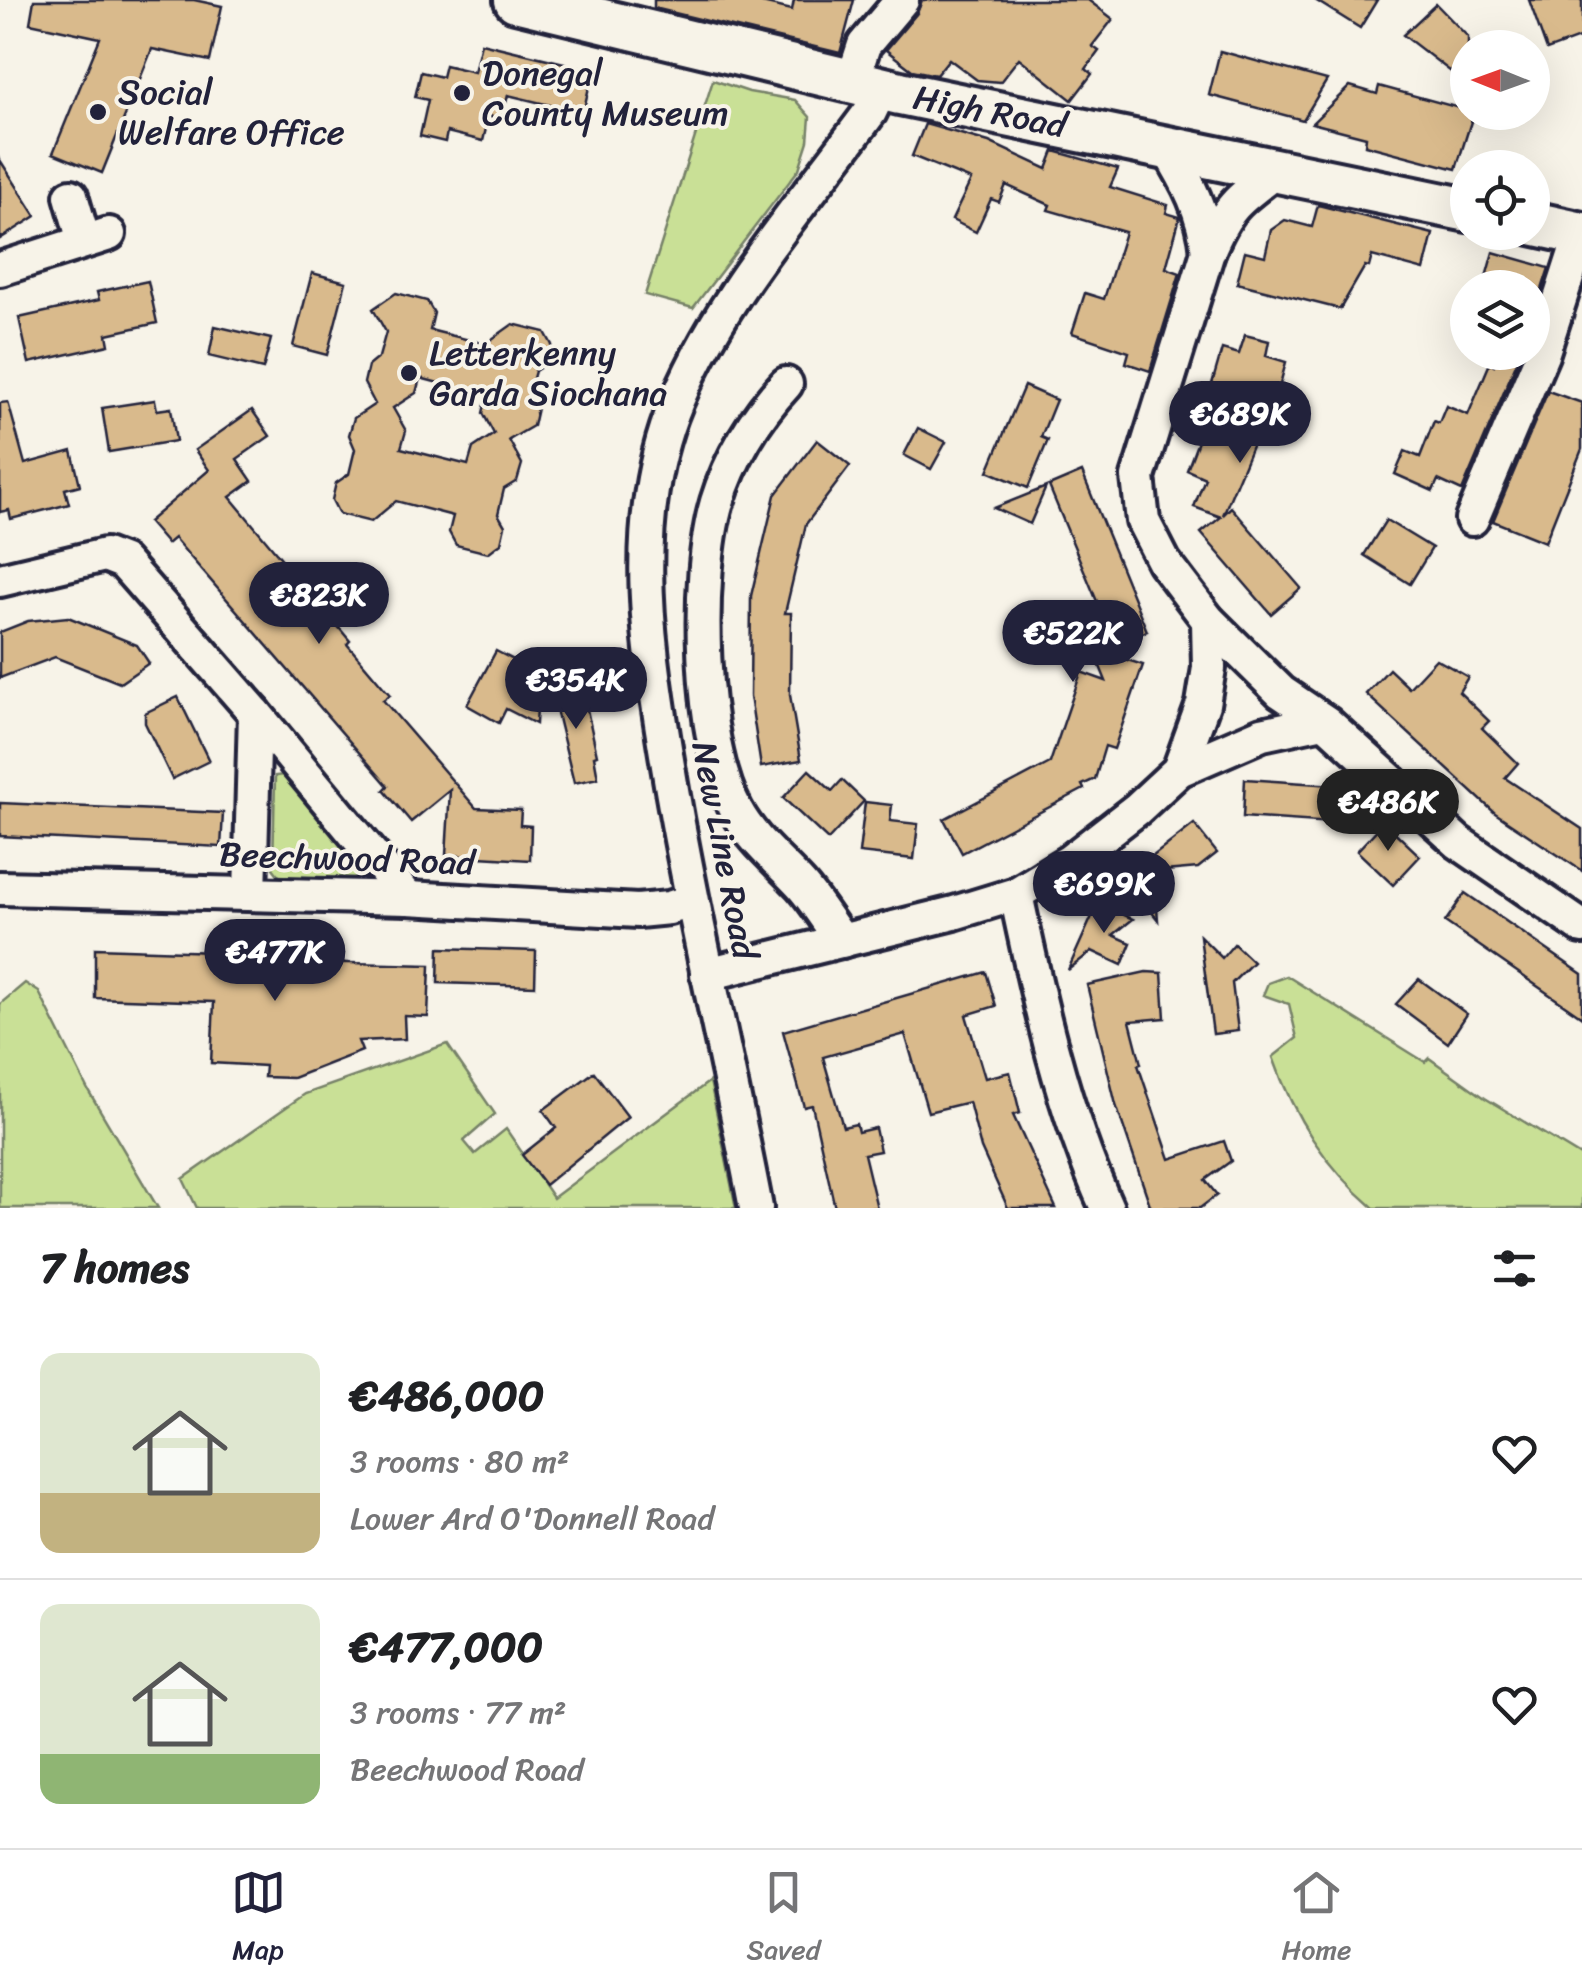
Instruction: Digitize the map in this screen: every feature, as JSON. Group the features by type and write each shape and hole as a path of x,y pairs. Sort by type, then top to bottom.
{"street":[{"name":"High Road","path":"516,0 867,85 1450,206"},
{"name":"New Line Road","path":"756,1208 690,902 649,648 646,575 657,461 671,416 701,351 739,289 870,112 864,45 902,0"},
{"path":"1167,148 1192,191 1206,227 1208,252"},
{"path":"1276,172 1237,200 1224,216 1208,252 1138,477 1143,521 1164,562 1208,620 1281,692 1323,721 1458,842 1582,928"},
{"path":"0,269 97,238 71,196"},
{"path":"1472,520 1542,355 1581,234 1550,227"},
{"path":"786,384 768,403 740,446 718,498 710,531 704,656 709,714 719,767 734,807 750,834 802,887 842,941"},
{"path":"0,580 106,555 123,562 408,898"},
{"path":"1179,770 1203,704 1210,668 1208,620"},
{"path":"250,894 255,713"},
{"path":"707,974 954,914 1016,894 1070,862 1179,770 1262,734 1323,721"},
{"name":"Beechwood Road","path":"0,888 408,898 638,910 690,902"},
{"path":"1016,894 1033,975 1083,1156 1107,1208"}],"green space":[{"path":"713,80 749,92 795,100 810,117 808,141 799,169 693,308 645,295"},
{"path":"284,775 363,872 365,880 360,885 283,881 273,868 275,776"},
{"path":"1287,976 1425,1062 1429,1058 1485,1098 1582,1157 1582,1208 1374,1208 1340,1175 1313,1140 1273,1057 1297,1038 1289,1004 1263,995 1268,983"},
{"path":"25,983 39,992 88,1090 158,1208 0,1208 0,1004"},
{"path":"447,1044 495,1114 464,1141 475,1154 506,1129 553,1198 710,1081 736,1208 197,1208 183,1179 305,1094"}],"building":[{"name":"Social Welfare Office","path":"34,0 194,0 222,6 210,61 152,49 102,173 53,153 100,38 30,23"},
{"path":"654,0 749,0 792,10 794,0 854,0 840,53 654,8"},
{"path":"922,0 1088,0 1113,19 1092,46 1099,51 1086,69 1092,74 1072,100 1019,58 1000,82 977,80 949,59 936,75 912,70 886,50 917,13"},
{"path":"1315,0 1377,0 1360,28"},
{"path":"1529,0 1582,0 1582,37 1550,49 1550,30 1540,30"},
{"path":"1436,4 1461,30 1450,30 1450,71 1403,35"},
{"name":"Donegal County Museum","path":"481,43 593,70 583,113 508,95 502,119 489,116 483,141 447,132 445,142 420,136 428,100 415,97 421,72 442,77 445,65 474,72"},
{"path":"1220,51 1327,80 1303,120 1209,95"},
{"path":"1350,86 1377,94 1379,86 1450,105 1450,130 1468,130 1462,150 1450,150 1450,167 1365,145 1366,137 1312,123"},
{"path":"925,124 989,142 1047,169 1054,151 1118,169 1110,187 1168,205 1166,213 1180,217 1166,268 1180,273 1150,371 1126,363 1129,352 1072,333 1085,293 1104,299 1125,232 1048,210 1050,205 1006,185 999,202 991,199 976,232 952,220 971,180 912,156"},
{"path":"0,160 36,216 0,239"},
{"path":"1318,205 1433,234 1424,270 1372,256 1369,267 1365,266 1340,309 1237,283 1245,251 1265,256 1271,230 1285,220 1312,227"},
{"path":"1493,252 1549,268 1548,270 1488,270"},
{"path":"312,273 346,282 327,355 293,346"},
{"path":"148,281 157,323 107,334 109,345 29,363 19,318 99,300 97,292"},
{"path":"396,293 427,301 434,313 430,330 485,344 513,324 545,332 552,345 548,362 535,371 528,396 537,408 533,426 509,440 522,464 517,481 504,489 498,514 505,526 501,543 488,553 456,545 449,532 453,516 396,501 371,522 339,514 332,500 336,483 349,474 355,449 349,435 354,418 375,404 364,383 368,366 379,357 386,332 373,309","holes":["420,378 487,396 483,413 494,434 473,448 468,465 401,448 406,431 393,408 416,393"]},
{"path":"215,326 271,339 263,369 209,356"},
{"path":"1245,335 1269,341 1266,356 1286,362 1271,418 1264,415 1252,438 1255,439 1223,515 1231,507 1301,588 1271,614 1201,533 1221,517 1194,507 1205,478 1187,470 1219,386 1212,384 1222,349 1239,354"},
{"path":"1487,370 1513,370 1462,491 1438,480 1433,491 1395,474 1405,451 1420,457 1434,421 1439,423 1446,406 1468,415"},
{"path":"1024,386 1056,400 1041,437 1048,440 1028,488 988,471"},
{"path":"1548,391 1582,403 1582,449 1545,542 1493,521"},
{"path":"155,400 157,410 171,408 176,441 109,452 102,408"},
{"path":"8,402 25,464 72,451 80,485 65,489 69,504 11,519 9,510 0,512 0,403"},
{"path":"252,410 270,436 237,459 252,481 230,497 350,641 347,644 390,695 383,700 476,808 521,810 520,825 531,826 530,860 446,855 450,790 411,822 384,790 388,786 174,538 167,544 148,522 209,470 195,450"},
{"path":"918,428 946,442 931,469 904,455"},
{"path":"817,440 850,466 806,524 785,613 791,613 790,695 801,760 761,767 750,696 751,596 775,495"},
{"path":"1082,472 1147,631 1100,651 1143,665 1114,749 1105,746 1095,779 1082,785 1084,789 962,853 944,819 1050,763 1081,672 1106,681 1081,620 1101,611 1049,486"},
{"path":"1046,487 1030,524 994,508"},
{"path":"1386,520 1432,548 1410,584 1364,555"},
{"path":"68,617 137,645 149,663 120,683 55,657 0,678 0,632 28,621"},
{"path":"496,651 539,673 536,724 506,709 499,723 467,705"},
{"path":"1436,659 1468,677 1459,692 1489,721 1482,728 1518,763 1505,778 1582,829 1582,871 1495,813 1366,694 1389,669 1409,688"},
{"path":"548,677 584,696 598,778 574,783"},
{"path":"178,697 209,761 172,779 145,723 145,713"},
{"path":"809,770 832,791 842,780 864,801 828,840 783,798"},
{"path":"1245,779 1334,785 1332,823 1243,817"},
{"path":"865,802 892,805 890,821 918,824 914,859 859,853"},
{"path":"0,803 223,813 221,847 0,836"},
{"path":"1384,822 1420,856 1393,885 1357,851"},
{"path":"1194,824 1217,853 1198,868 1154,872 1158,920 1125,878"},
{"path":"1465,893 1582,974 1582,1017 1445,922"},
{"path":"1098,903 1133,919 1113,935 1131,943 1122,965 1092,951 1068,970"},
{"path":"1200,936 1222,958 1234,944 1253,962 1232,983 1238,1031 1213,1034"},
{"path":"95,948 214,952 214,967 308,967 308,962 430,965 428,1017 404,1016 405,1039 358,1041 362,1051 293,1078 264,1077 265,1066 211,1063 214,1002 95,998"},
{"path":"439,948 536,951 535,986 438,983"},
{"path":"986,972 996,1006 966,1015 985,1078 1010,1072 1020,1113 1013,1115 1056,1208 1008,1208 981,1148 969,1102 928,1112 905,1034 823,1057 843,1127 856,1124 858,1132 875,1128 880,1151 864,1154 877,1208 835,1208 812,1105 804,1107 783,1031"},
{"path":"1146,972 1162,973 1165,1018 1130,1021 1141,1064 1138,1065 1170,1159 1224,1141 1231,1161 1205,1180 1217,1195 1200,1208 1151,1208 1116,1105 1087,985"},
{"path":"1419,979 1467,1014 1448,1043 1396,1004"},
{"path":"594,1072 628,1117 545,1185 522,1155 556,1128 543,1110"}],"place":[{"name":"Donegal County Museum","path":"462,93"},
{"name":"Social Welfare Office","path":"98,112"},
{"name":"Letterkenny Garda Siochana","path":"409,373"}]}
